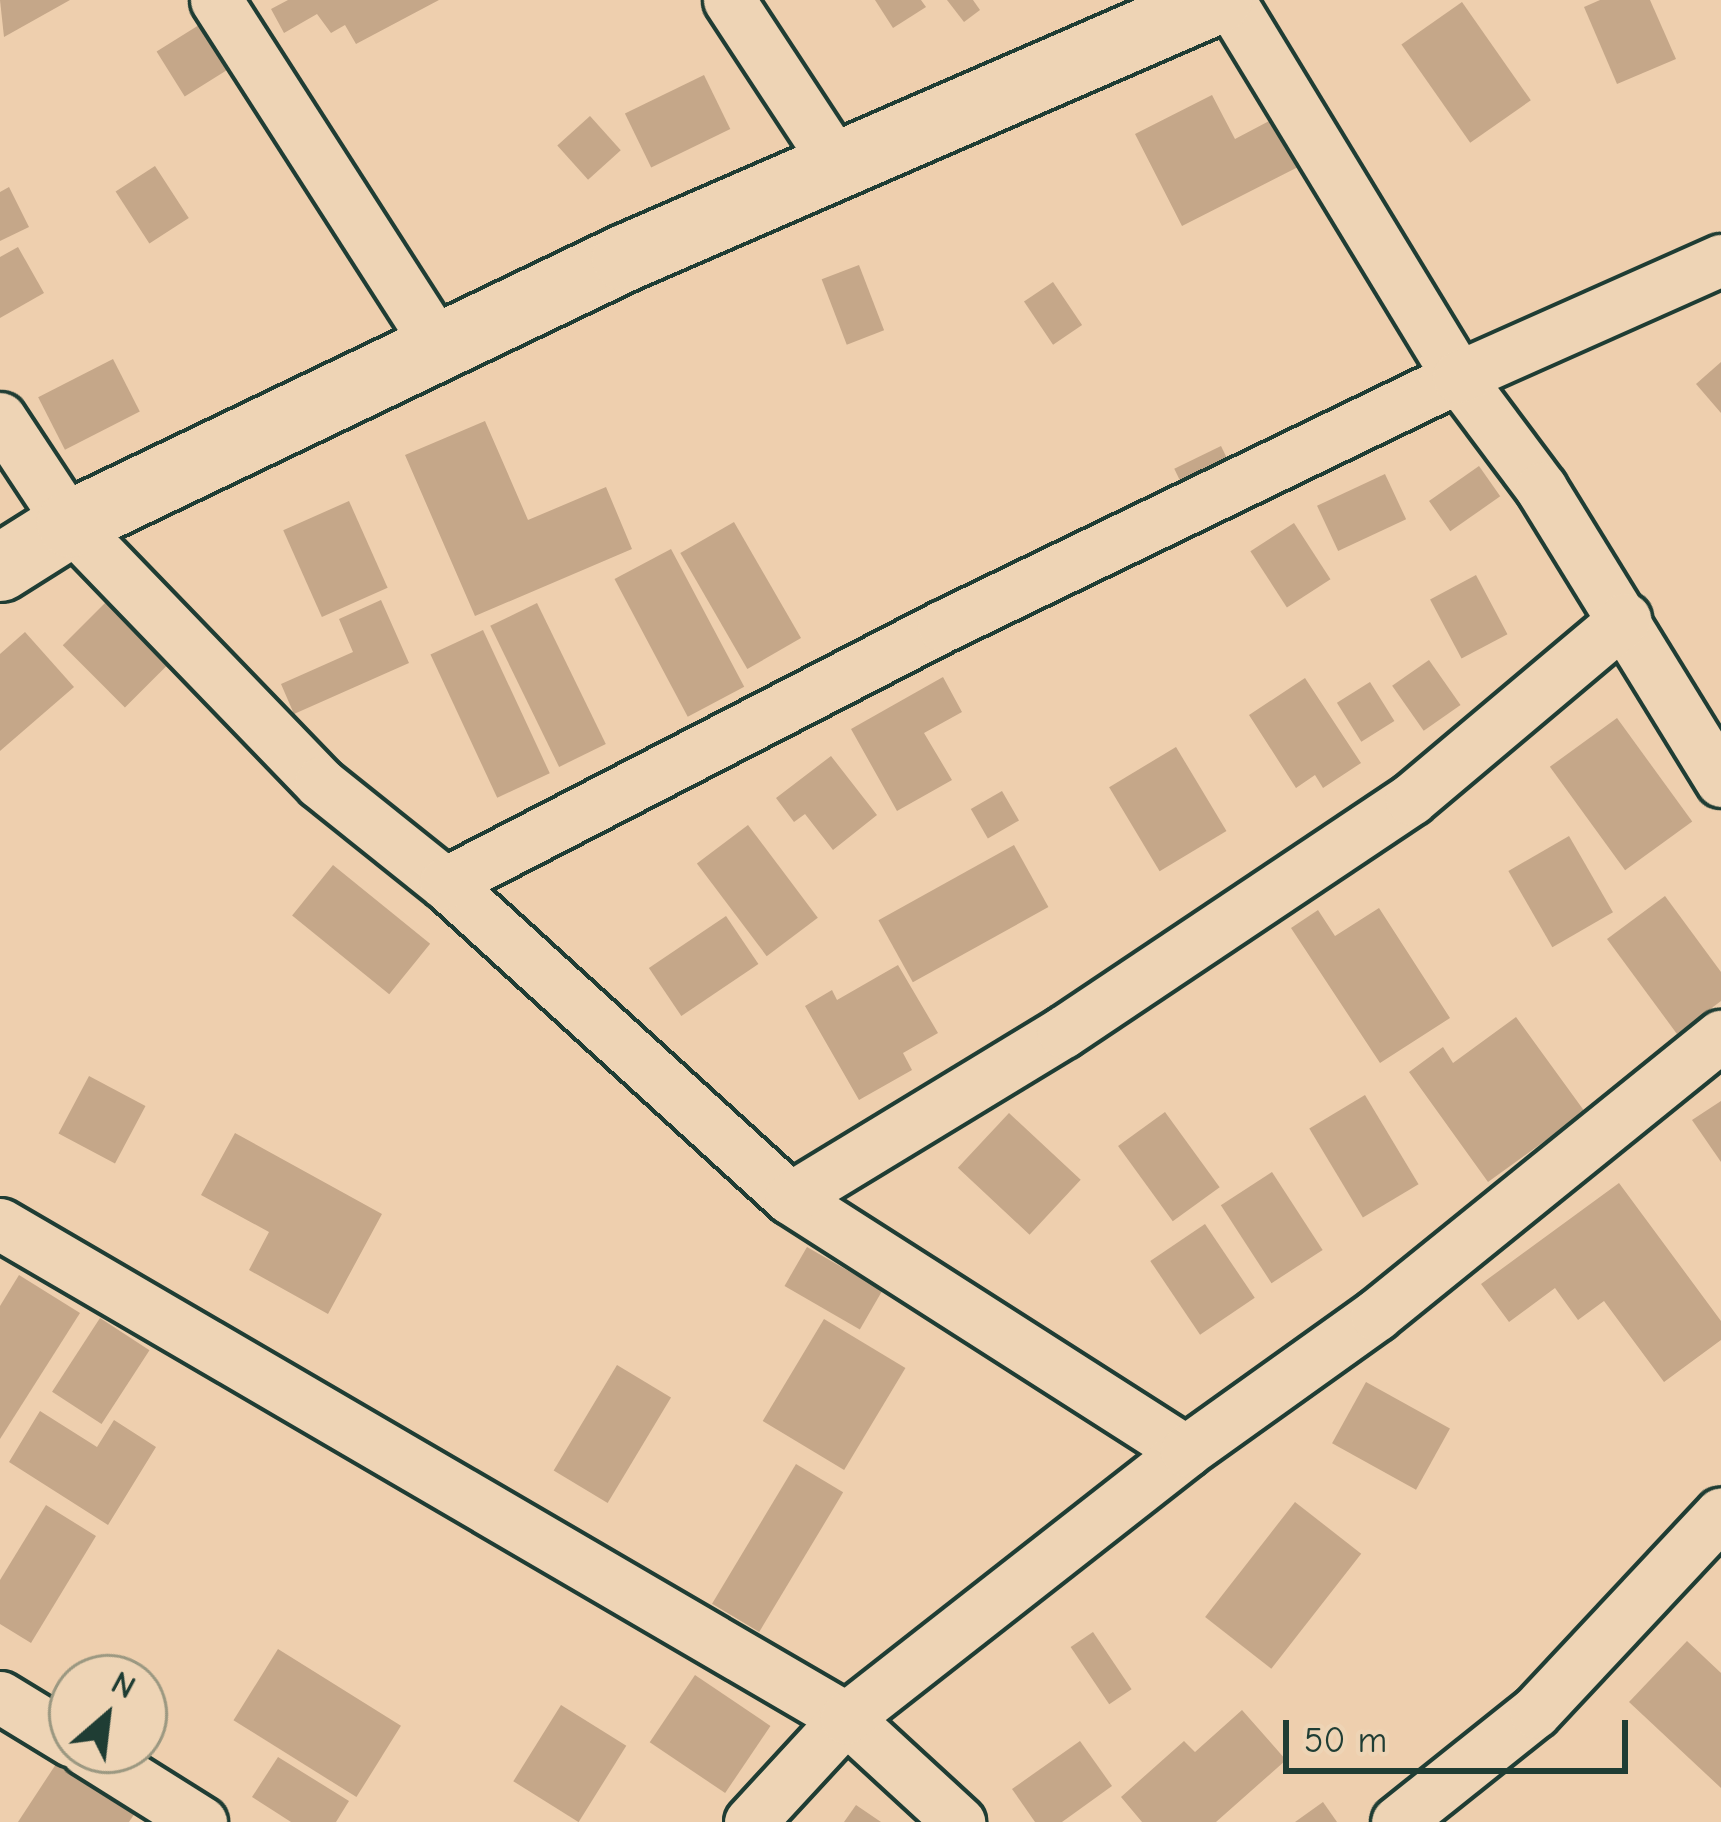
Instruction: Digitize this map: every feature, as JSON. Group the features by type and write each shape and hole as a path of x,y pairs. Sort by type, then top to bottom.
{"street":[{"path":"216,0 441,350"},
{"path":"729,0 838,166"},
{"path":"0,568 70,524 625,258 1218,0"},
{"path":"1229,0 1458,377 1541,488 1721,781"},
{"path":"445,883 943,626 1458,377 1721,260"},
{"path":"0,418 70,524 320,783 445,883 790,1198 1186,1451"},
{"path":"790,1198 1063,1032 1411,799 1625,620"},
{"path":"750,1822 846,1718 1186,1451 1376,1315 1721,1036"},
{"path":"0,1224 846,1718 959,1822"},
{"path":"1397,1822 1535,1712 1721,1513"},
{"path":"0,1696 48,1727"},
{"path":"124,1774 201,1822"}],"building":[{"path":"0,0 70,0 4,37"},
{"path":"288,0 439,0 356,44 345,25 331,33 317,14 284,33 271,9"},
{"path":"875,0 921,0 926,7 893,28"},
{"path":"947,0 973,0 980,10 964,22"},
{"path":"1600,0 1650,0 1676,59 1617,84 1584,7"},
{"path":"1462,2 1531,100 1470,143 1401,44"},
{"path":"199,25 227,70 185,96 157,51"},
{"path":"704,75 730,129 651,168 625,114"},
{"path":"1212,95 1235,139 1275,118 1300,166 1182,226 1135,134"},
{"path":"590,116 621,150 588,180 557,145"},
{"path":"155,166 189,218 149,244 116,192"},
{"path":"9,187 29,227 0,241 0,192"},
{"path":"18,247 44,293 0,318 0,257"},
{"path":"859,265 884,330 847,345 822,279"},
{"path":"1053,282 1082,325 1053,345 1024,302"},
{"path":"113,359 140,412 65,450 38,397"},
{"path":"1721,362 1721,413 1696,384"},
{"path":"485,421 528,520 606,487 632,549 475,616 405,455"},
{"path":"1221,446 1232,468 1185,491 1174,469"},
{"path":"1479,466 1500,496 1450,531 1429,501"},
{"path":"1385,474 1406,519 1338,551 1317,506"},
{"path":"349,501 388,588 322,617 283,530"},
{"path":"734,522 801,638 747,669 680,553"},
{"path":"1294,523 1330,579 1287,608 1250,551"},
{"path":"671,549 744,687 688,717 614,579"},
{"path":"1476,575 1507,634 1462,659 1430,599"},
{"path":"108,600 170,662 125,707 63,645"},
{"path":"381,600 409,663 294,714 281,684 353,652 339,619"},
{"path":"537,603 606,744 559,767 490,626"},
{"path":"483,630 550,773 497,798 430,655"},
{"path":"25,632 74,687 0,751 0,654"},
{"path":"1429,660 1461,705 1424,731 1392,686"},
{"path":"943,677 962,712 924,733 952,780 897,811 851,729"},
{"path":"1305,678 1361,763 1323,788 1315,775 1296,788 1249,715"},
{"path":"1370,682 1394,721 1361,742 1337,703"},
{"path":"1617,718 1692,822 1625,870 1550,767"},
{"path":"1176,747 1226,831 1160,871 1109,787"},
{"path":"831,756 877,815 833,850 805,814 794,822 776,798"},
{"path":"1002,791 1019,820 988,838 971,809"},
{"path":"748,825 818,918 767,956 697,864"},
{"path":"1569,836 1613,912 1552,947 1508,871"},
{"path":"1014,845 1048,907 913,982 878,920"},
{"path":"333,865 430,944 389,994 292,916"},
{"path":"1665,896 1721,972 1721,1001 1677,1034 1607,939"},
{"path":"1379,908 1450,1018 1380,1063 1291,928 1318,910 1335,936"},
{"path":"726,916 758,964 681,1016 649,968"},
{"path":"898,965 938,1033 903,1053 912,1070 859,1100 805,1006 832,990 837,1000"},
{"path":"1516,1017 1585,1112 1488,1182 1409,1072 1443,1047 1453,1063"},
{"path":"89,1076 146,1106 115,1163 58,1133"},
{"path":"1365,1095 1419,1184 1363,1218 1309,1128"},
{"path":"1721,1101 1721,1162 1692,1120"},
{"path":"1165,1112 1220,1187 1173,1221 1118,1146"},
{"path":"1009,1113 1081,1180 1030,1235 958,1168"},
{"path":"235,1133 382,1214 328,1314 249,1270 269,1232 201,1195"},
{"path":"1272,1172 1323,1250 1271,1283 1221,1205"},
{"path":"1619,1183 1721,1321 1721,1340 1664,1382 1604,1301 1578,1320 1555,1288 1509,1322 1481,1284"},
{"path":"1205,1224 1255,1298 1200,1335 1150,1261"},
{"path":"807,1247 882,1290 860,1329 784,1286"},
{"path":"19,1275 80,1313 0,1439 0,1306"},
{"path":"100,1318 149,1350 102,1424 52,1392"},
{"path":"824,1319 905,1368 844,1470 763,1421"},
{"path":"617,1365 671,1397 608,1503 554,1470"},
{"path":"1366,1382 1450,1429 1416,1490 1332,1443"},
{"path":"40,1411 97,1447 114,1420 156,1447 108,1525 9,1462"},
{"path":"796,1464 843,1492 759,1632 712,1604"},
{"path":"1295,1502 1361,1554 1271,1669 1205,1617"},
{"path":"46,1505 96,1536 31,1643 0,1624 0,1580"},
{"path":"1093,1632 1132,1689 1109,1704 1071,1647"},
{"path":"1687,1641 1721,1673 1721,1788 1629,1702"},
{"path":"278,1649 401,1726 356,1797 233,1720"},
{"path":"695,1675 770,1726 725,1793 650,1742"},
{"path":"561,1705 626,1746 579,1822 513,1781"},
{"path":"1242,1710 1286,1760 1216,1822 1142,1822 1121,1797 1184,1741 1195,1752"},
{"path":"1080,1741 1112,1786 1062,1822 1035,1822 1012,1789"},
{"path":"278,1757 349,1801 336,1822 291,1822 252,1797"},
{"path":"49,1774 77,1774 135,1813 129,1822 18,1822"},
{"path":"1323,1802 1337,1822 1295,1822"},
{"path":"856,1805 881,1822 844,1822"}]}
